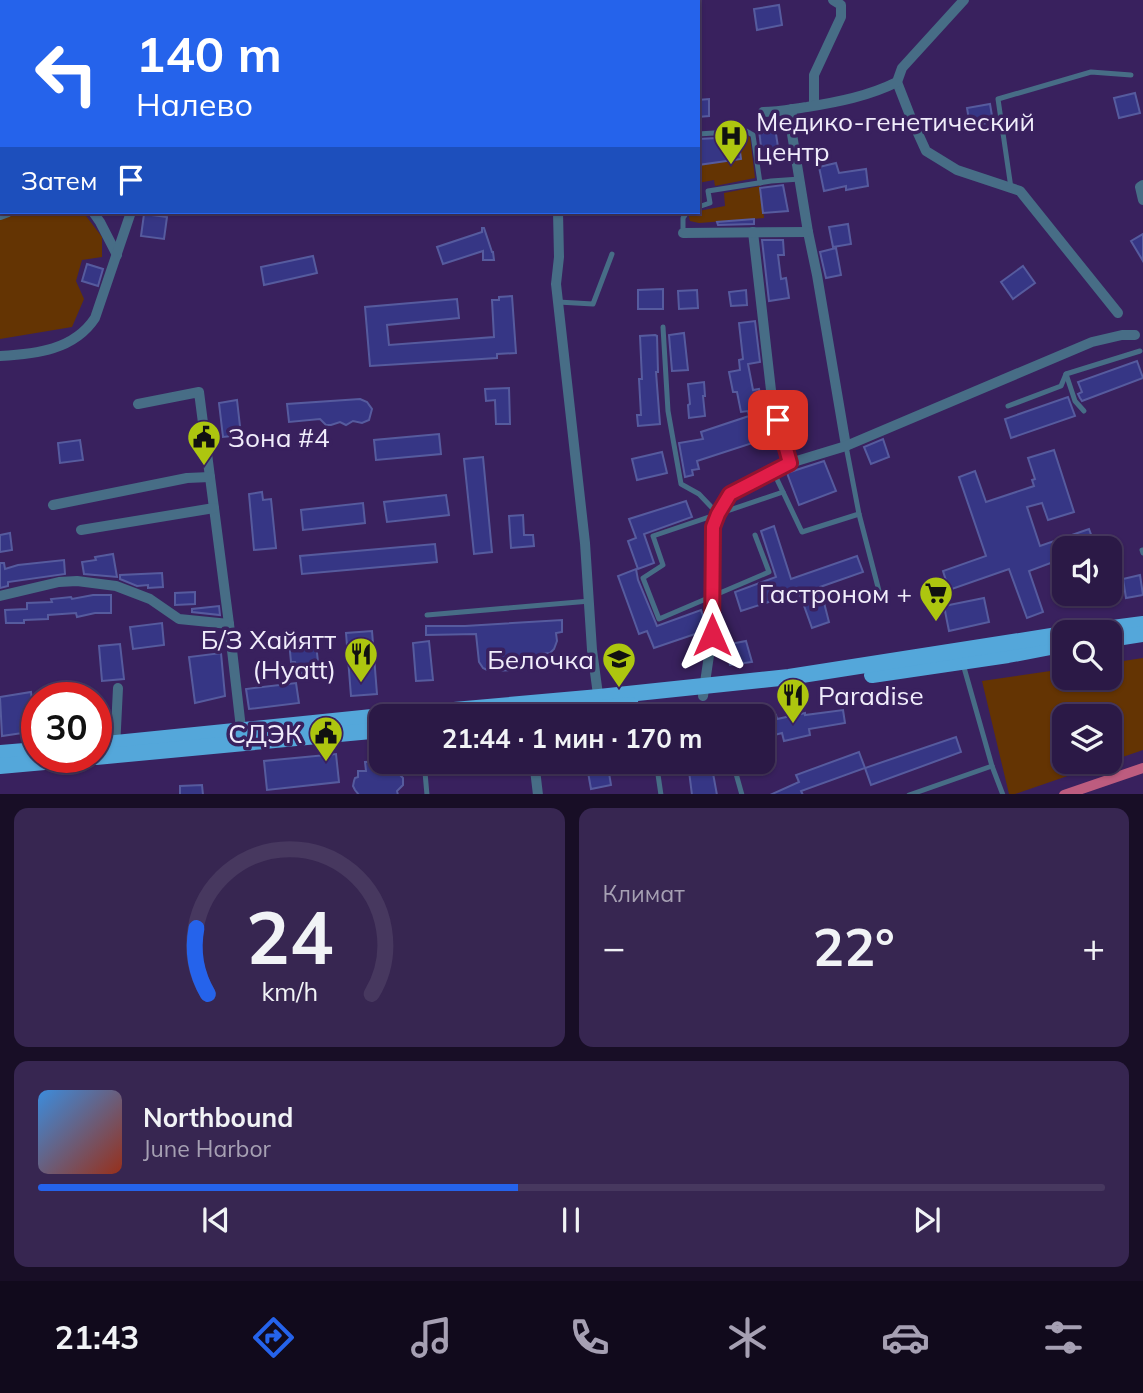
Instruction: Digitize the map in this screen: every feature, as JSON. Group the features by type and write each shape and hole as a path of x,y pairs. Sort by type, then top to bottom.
{"main road":[{"path":"1122,627 1143,624"},
{"path":"1122,637 1143,634"},
{"path":"961,656 1052,637"},
{"path":"619,704 886,663 1052,646"},
{"path":"112,750 369,718"},
{"path":"242,736 369,731"},
{"path":"0,753 21,751"},
{"path":"0,766 21,764"}],"street":[{"path":"814,106 814,75 841,17 841,5 833,0"},
{"path":"964,0 902,68 897,82 926,151 957,170 1020,191 1118,313"},
{"path":"763,112 814,106 880,91 897,82"},
{"path":"792,109 791,128 846,446"},
{"path":"1143,186 1140,187 1143,200"},
{"path":"94,214 117,255"},
{"path":"0,356 52,349 80,335 89,327 95,318 130,214"},
{"path":"558,214 559,257 556,284 599,704"},
{"path":"753,232 772,399 790,463"},
{"path":"683,233 808,232"},
{"path":"704,691 712,635 713,527 730,494 790,463 846,446 1092,342 1135,335"},
{"path":"138,404 199,392 242,736"},
{"path":"53,505 187,478 210,477"},
{"path":"81,530 214,508"},
{"path":"0,596 59,582 77,581 116,586 150,599 179,620 229,624"},
{"path":"115,749 118,688"},
{"path":"536,774 538,794"}],"lane":[{"path":"1012,188 998,99 1091,72 1130,75"},
{"path":"700,134 746,131 752,135 760,183"},
{"path":"700,206 710,203 708,191 800,179"},
{"path":"683,233 686,214"},
{"path":"558,302 593,304 612,254"},
{"path":"663,327 668,411 681,484 699,494 718,514"},
{"path":"1066,374 1140,351"},
{"path":"1008,406 1061,386 1066,374"},
{"path":"1066,374 1075,401 1084,411"},
{"path":"846,446 878,591"},
{"path":"773,471 802,532 859,514"},
{"path":"755,535 769,572 659,619 643,578 663,565 653,536 783,492"},
{"path":"427,615 590,601"},
{"path":"961,656 992,766 1003,794"},
{"path":"909,794 992,766"},
{"path":"425,774 427,794"},
{"path":"658,774 661,794"},
{"path":"736,774 742,794"}],"shaded area":[{"path":"737,134 745,134 750,137 755,178 715,186 714,180 700,183 700,165 740,159"},
{"path":"760,186 764,218 699,223 690,221 688,214 700,214 700,211 725,206 724,193"},
{"path":"85,214 102,237 102,257 82,260 76,281 84,299 72,327 0,339 0,216"},
{"path":"1143,658 1143,750 1122,757 1122,704 1052,704 1052,774 1073,774 1009,794 982,681 1052,671 1052,690 1122,690 1122,661"}],"building":[{"path":"779,5 782,25 757,30 754,9"},
{"path":"1135,93 1140,113 1119,118 1114,98"},
{"path":"709,99 709,116 700,117 700,100"},
{"path":"990,104 993,122 970,126 967,108"},
{"path":"775,128 779,153 762,155 759,130"},
{"path":"738,137 741,159 700,165 700,139"},
{"path":"836,163 839,173 866,169 868,186 846,190 846,186 824,191 819,167"},
{"path":"783,185 788,211 763,213 760,188"},
{"path":"144,214 167,217 164,239 141,236"},
{"path":"754,219 754,224 718,225 717,222"},
{"path":"848,224 851,244 833,247 829,227"},
{"path":"482,228 494,260 483,260 483,251 443,264 437,247 482,232"},
{"path":"1143,234 1143,261 1131,241"},
{"path":"762,240 783,240 784,255 778,255 781,279 786,278 789,298 769,301"},
{"path":"836,248 841,275 826,278 820,252"},
{"path":"313,256 317,273 264,285 261,267"},
{"path":"87,264 103,269 98,286 82,281"},
{"path":"1023,266 1035,283 1013,299 1001,282"},
{"path":"663,289 663,309 638,309 638,290"},
{"path":"697,290 698,308 679,309 678,291"},
{"path":"746,290 747,305 731,306 729,292"},
{"path":"512,296 516,353 497,354 497,358 370,366 365,307 457,299 459,318 387,325 389,345 494,337 492,300"},
{"path":"755,321 760,362 748,364 753,390 759,389 763,411 766,411 774,436 697,461 699,469 692,470 693,475 685,477 679,443 703,439 701,432 749,416 748,411 741,412 729,372 740,370 739,360 743,359 739,323"},
{"path":"684,333 688,370 672,371 669,335"},
{"path":"655,335 660,424 638,426 637,415 641,415 639,379 642,379 640,336"},
{"path":"1137,361 1143,378 1082,401 1078,394 1082,392 1078,382"},
{"path":"704,382 705,416 689,418 688,384"},
{"path":"509,388 510,424 496,424 495,400 486,401 485,389"},
{"path":"1068,397 1075,416 1011,438 1005,419"},
{"path":"360,399 367,402 372,409 369,420 362,423 353,421 346,425 340,422 326,425 320,419 289,422 287,404"},
{"path":"237,400 241,435 223,437 219,403"},
{"path":"796,401 804,429 790,433 782,405"},
{"path":"439,434 441,454 376,460 374,440"},
{"path":"883,439 889,457 871,464 864,447"},
{"path":"80,440 83,460 60,463 58,443"},
{"path":"1054,450 1074,512 1048,520 1042,503 1027,507 1040,546 1052,542 1052,562 1029,571 1043,612 1027,618 1009,569 949,590 943,571 986,556 959,477 975,471 986,502 1034,486 1032,480 1035,479 1028,458"},
{"path":"662,452 667,473 637,480 632,459"},
{"path":"483,457 492,552 474,554 464,459"},
{"path":"824,461 836,491 799,505 787,473"},
{"path":"262,492 263,500 271,499 276,548 254,550 249,494"},
{"path":"446,495 449,515 387,522 384,502"},
{"path":"686,501 692,517 644,534 654,563 638,569 628,541 636,538 629,519"},
{"path":"363,503 365,523 303,530 301,510"},
{"path":"523,515 524,535 533,535 534,546 511,548 509,516"},
{"path":"774,526 791,579 857,556 863,572 820,587 829,622 812,628 799,592 741,611 735,592 776,577 761,531"},
{"path":"1089,529 1092,536 1069,536"},
{"path":"10,533 12,550 0,552 0,535"},
{"path":"435,544 437,562 302,574 300,556"},
{"path":"113,554 117,577 84,574 82,562"},
{"path":"64,560 65,574 8,582 8,586 0,588 0,563 4,563 5,569"},
{"path":"636,569 657,626 701,610 704,631 654,648 647,631 639,634 618,576"},
{"path":"162,573 163,587 137,586 120,579 120,575"},
{"path":"1140,575 1143,595 1126,598 1123,579"},
{"path":"195,592 195,604 175,605 175,593"},
{"path":"111,595 111,613 77,617 76,613 48,615 48,619 6,623 5,610 27,609 27,603"},
{"path":"984,598 989,622 949,631 944,606"},
{"path":"219,606 220,615 192,612 192,609"},
{"path":"562,620 562,632 556,633 554,649 550,653 540,654 535,662 526,662 518,670 489,671 483,668 479,662 476,634 426,635 426,626"},
{"path":"162,623 164,645 133,649 130,627"},
{"path":"372,631 377,694 351,696 346,633"},
{"path":"300,639 301,645 316,644 319,671 297,674 295,662 291,662 289,641"},
{"path":"429,641 433,680 416,681 413,643"},
{"path":"746,641 752,662 730,665 725,645"},
{"path":"120,644 124,679 102,681 99,646"},
{"path":"221,653 225,696 195,703 189,657"},
{"path":"296,683 299,703 249,709 246,689"},
{"path":"21,694 21,733 2,736 0,697"},
{"path":"843,710 845,723 809,729 810,735 784,741 782,733 775,735 775,715 777,719"},
{"path":"956,737 961,752 871,785 865,768"},
{"path":"859,752 865,768 801,791 802,794 772,794 799,782 796,775"},
{"path":"336,754 339,782 267,790 264,761"},
{"path":"365,762 369,762 369,774 399,774 403,778 403,785 397,791 398,794 358,794 353,786 355,778 358,777 358,771 366,771"},
{"path":"588,774 609,774 611,785 591,789"},
{"path":"689,774 713,774 717,794 692,794"},
{"path":"202,785 203,794 180,794 180,786"}],"waterway":[{"path":"1067,794 1143,768"}],"place":[{"name":"Медико-генетический центр","path":"731,166"},
{"name":"Зона #4","path":"204,467"},
{"name":"Гастроном +","path":"936,623"},
{"name":"Б/З Хайятт (Hyatt)","path":"361,684"},
{"name":"Белочка","path":"619,689"},
{"name":"Paradise","path":"793,725"},
{"name":"СДЭК","path":"326,763"}],"route":[{"path":"712,635 713,527 730,494 790,463 778,420"}]}
